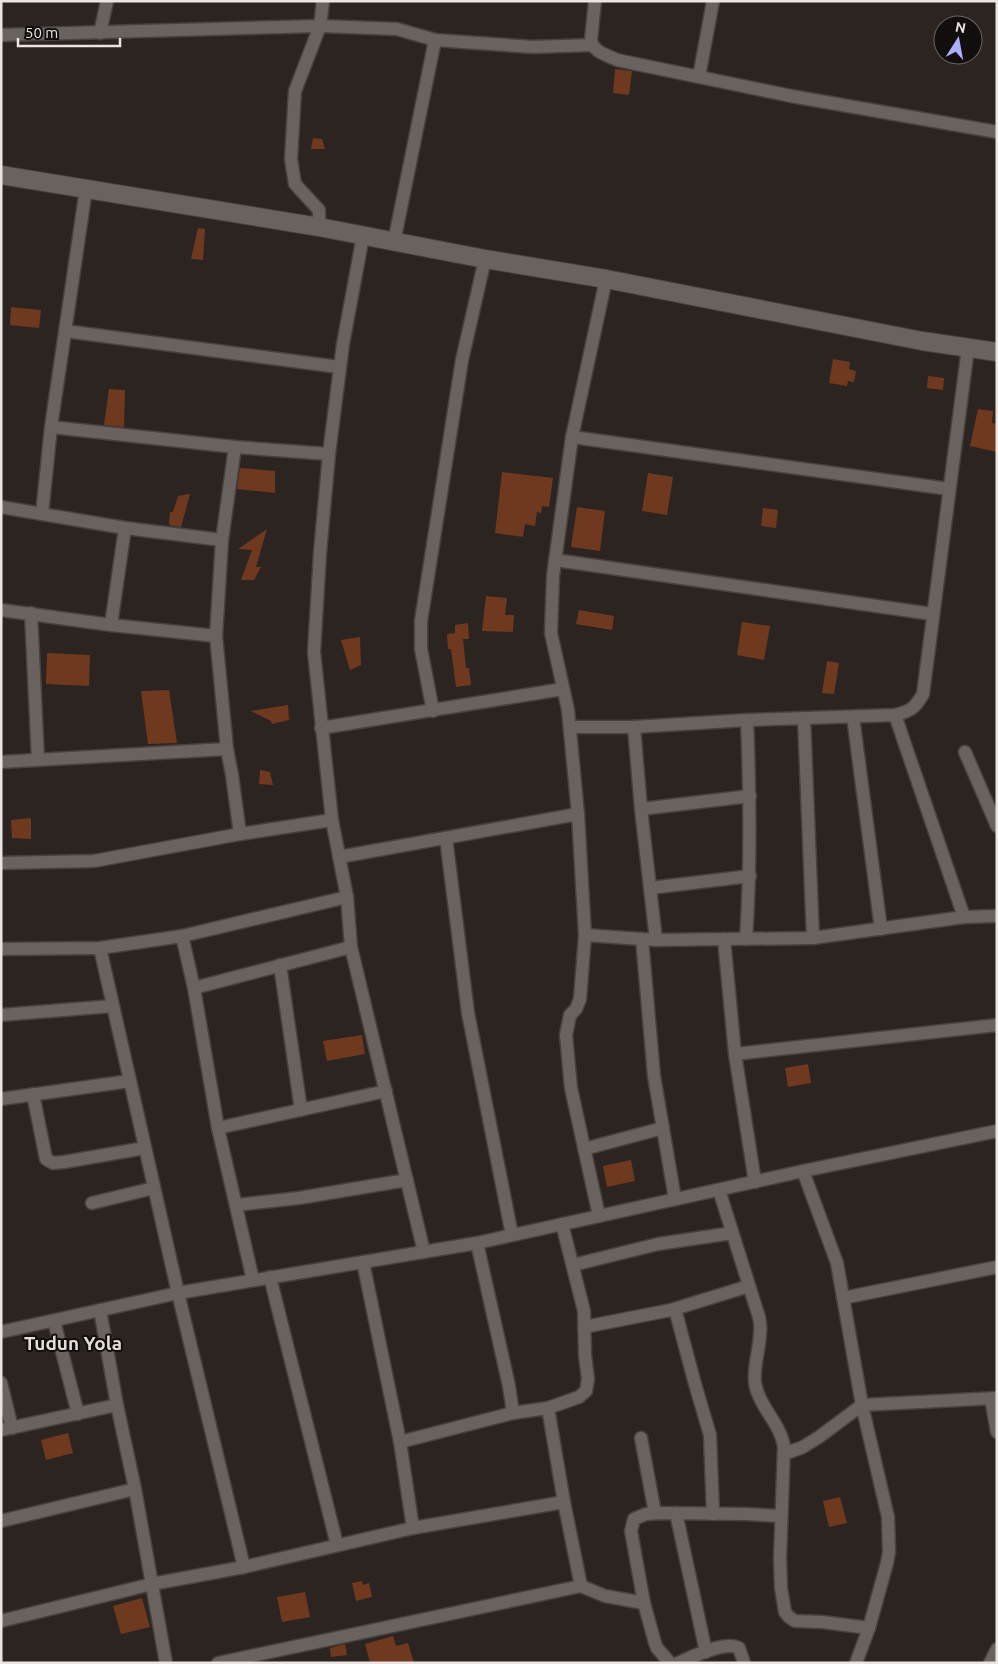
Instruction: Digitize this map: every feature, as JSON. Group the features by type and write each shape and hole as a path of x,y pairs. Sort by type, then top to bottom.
{"street":[{"path":"100,33 106,1"},
{"path":"320,227 320,210 295,184 291,159 295,91 320,26 323,1"},
{"path":"595,1 592,45 597,50 617,60 791,96 997,132"},
{"path":"699,77 713,1"},
{"path":"1,35 320,26 397,30 435,40 533,47 592,45"},
{"path":"394,242 435,40"},
{"path":"1,175 320,227 485,259 606,279 734,305 997,352"},
{"path":"42,514 51,428 86,189"},
{"path":"363,236 339,367 320,553 314,652 332,820 347,898 351,947 424,1252"},
{"path":"432,711 421,649 421,621 462,360 485,259"},
{"path":"598,1216 571,1088 566,1035 570,1015 576,1009 580,999 585,935 578,814 570,727 551,633 555,560 572,436 606,279"},
{"path":"65,330 339,367"},
{"path":"570,727 634,727 747,720 895,715 907,712 916,706 923,694 968,348"},
{"path":"51,428 235,447 329,454"},
{"path":"572,436 949,489"},
{"path":"235,447 222,540 216,636 227,749 240,834"},
{"path":"1,507 125,528 222,540"},
{"path":"111,625 125,528"},
{"path":"555,560 932,614"},
{"path":"1,610 111,625 216,636"},
{"path":"31,613 38,760"},
{"path":"321,728 563,689"},
{"path":"895,715 964,918"},
{"path":"853,717 881,929"},
{"path":"804,718 812,938"},
{"path":"746,939 750,876 750,796 747,720"},
{"path":"634,727 656,940"},
{"path":"1,762 227,749"},
{"path":"965,752 997,826"},
{"path":"641,808 750,796"},
{"path":"339,857 578,814"},
{"path":"1,863 94,861 240,834 332,820"},
{"path":"446,838 468,1012 512,1235"},
{"path":"650,888 750,876"},
{"path":"1,949 100,948 182,936 347,898"},
{"path":"585,935 656,940 812,938 964,918 997,916"},
{"path":"182,936 194,988 218,1128 253,1280"},
{"path":"642,938 654,1076 675,1199"},
{"path":"724,939 735,1054 755,1182"},
{"path":"194,988 351,947"},
{"path":"100,948 178,1292 244,1567"},
{"path":"280,965 301,1110"},
{"path":"1,1015 114,1006"},
{"path":"735,1054 997,1026"},
{"path":"1,1099 130,1081"},
{"path":"218,1128 386,1091"},
{"path":"33,1094 43,1149 46,1159 53,1163 145,1148"},
{"path":"584,1149 663,1128"},
{"path":"1,1332 178,1292 477,1243 804,1171 997,1131"},
{"path":"804,1171 837,1263 862,1405 888,1517 889,1552 868,1628 856,1663"},
{"path":"236,1205 299,1198 407,1180"},
{"path":"92,1203 154,1188"},
{"path":"719,1190 759,1317 761,1332 755,1372 756,1385 762,1402 783,1437 780,1559 785,1612 795,1621 822,1622 868,1628"},
{"path":"400,1442 513,1413 548,1408 579,1397 586,1391 588,1379 584,1311 562,1224"},
{"path":"573,1265 658,1244 732,1233"},
{"path":"477,1243 513,1413"},
{"path":"363,1262 400,1442 413,1528"},
{"path":"843,1298 997,1267"},
{"path":"270,1277 337,1546"},
{"path":"584,1327 675,1309 749,1286"},
{"path":"675,1309 694,1384 710,1435 713,1514"},
{"path":"100,1310 117,1405 135,1489 166,1663"},
{"path":"54,1321 78,1414"},
{"path":"1,1383 7,1429 117,1405"},
{"path":"784,1454 803,1447 862,1405 994,1399 997,1432"},
{"path":"548,1408 581,1586"},
{"path":"641,1438 655,1513"},
{"path":"1,1521 135,1489"},
{"path":"1,1621 152,1584 244,1567 413,1528 564,1502"},
{"path":"670,1663 654,1643 644,1603 631,1531 634,1519 646,1514 655,1513 781,1516"},
{"path":"676,1513 706,1652"},
{"path":"218,1663 581,1586 605,1596 644,1603"},
{"path":"678,1663 730,1645 739,1648 744,1663"},
{"path":"990,1663 997,1649"}],"building":[{"path":"615,69 632,71 629,95 613,93"},
{"path":"313,138 322,139 325,149 311,149"},
{"path":"198,228 205,229 203,260 191,259"},
{"path":"11,307 41,310 39,328 10,325"},
{"path":"833,359 850,362 849,369 856,371 854,382 848,381 847,386 829,383"},
{"path":"928,376 944,378 943,390 927,388"},
{"path":"109,389 125,390 124,427 104,425"},
{"path":"978,409 993,411 992,423 997,424 997,452 970,446"},
{"path":"240,468 275,471 275,493 237,489"},
{"path":"502,472 553,478 549,507 542,506 541,513 537,512 535,526 525,524 523,537 495,533"},
{"path":"648,473 673,477 667,515 642,511"},
{"path":"190,494 181,527 169,525 170,512 173,512 178,496"},
{"path":"577,507 605,511 600,551 571,547"},
{"path":"763,508 778,510 776,528 761,526"},
{"path":"267,529 256,567 261,567 254,580 241,580 252,550 238,549"},
{"path":"486,596 507,598 505,615 514,615 513,632 482,631"},
{"path":"579,610 614,616 612,630 576,624"},
{"path":"742,622 770,626 764,660 737,655"},
{"path":"468,623 469,639 463,639 466,668 469,668 471,685 456,687 451,649 448,649 447,634 455,633 455,625"},
{"path":"360,637 361,665 350,670 341,640"},
{"path":"47,653 90,655 89,686 46,684"},
{"path":"827,661 839,663 834,694 822,693"},
{"path":"169,690 177,743 148,744 141,691"},
{"path":"288,705 289,720 272,724 271,721 251,711"},
{"path":"260,770 270,772 273,785 259,784"},
{"path":"31,818 31,839 12,838 11,820"},
{"path":"362,1035 365,1054 327,1061 323,1041"},
{"path":"808,1064 811,1083 788,1087 785,1068"},
{"path":"631,1160 635,1181 607,1187 603,1166"},
{"path":"68,1433 73,1453 46,1460 41,1440"},
{"path":"840,1497 847,1523 829,1527 823,1501"},
{"path":"362,1581 363,1585 369,1583 372,1597 356,1601 352,1583"},
{"path":"305,1592 310,1617 282,1622 277,1597"},
{"path":"142,1598 150,1627 121,1634 113,1606"},
{"path":"393,1636 396,1646 408,1643 414,1663 370,1663 365,1644"},
{"path":"345,1644 347,1655 331,1657 330,1648"}],"district":[{"name":"Tudun Yola","path":"73,1343"}]}
